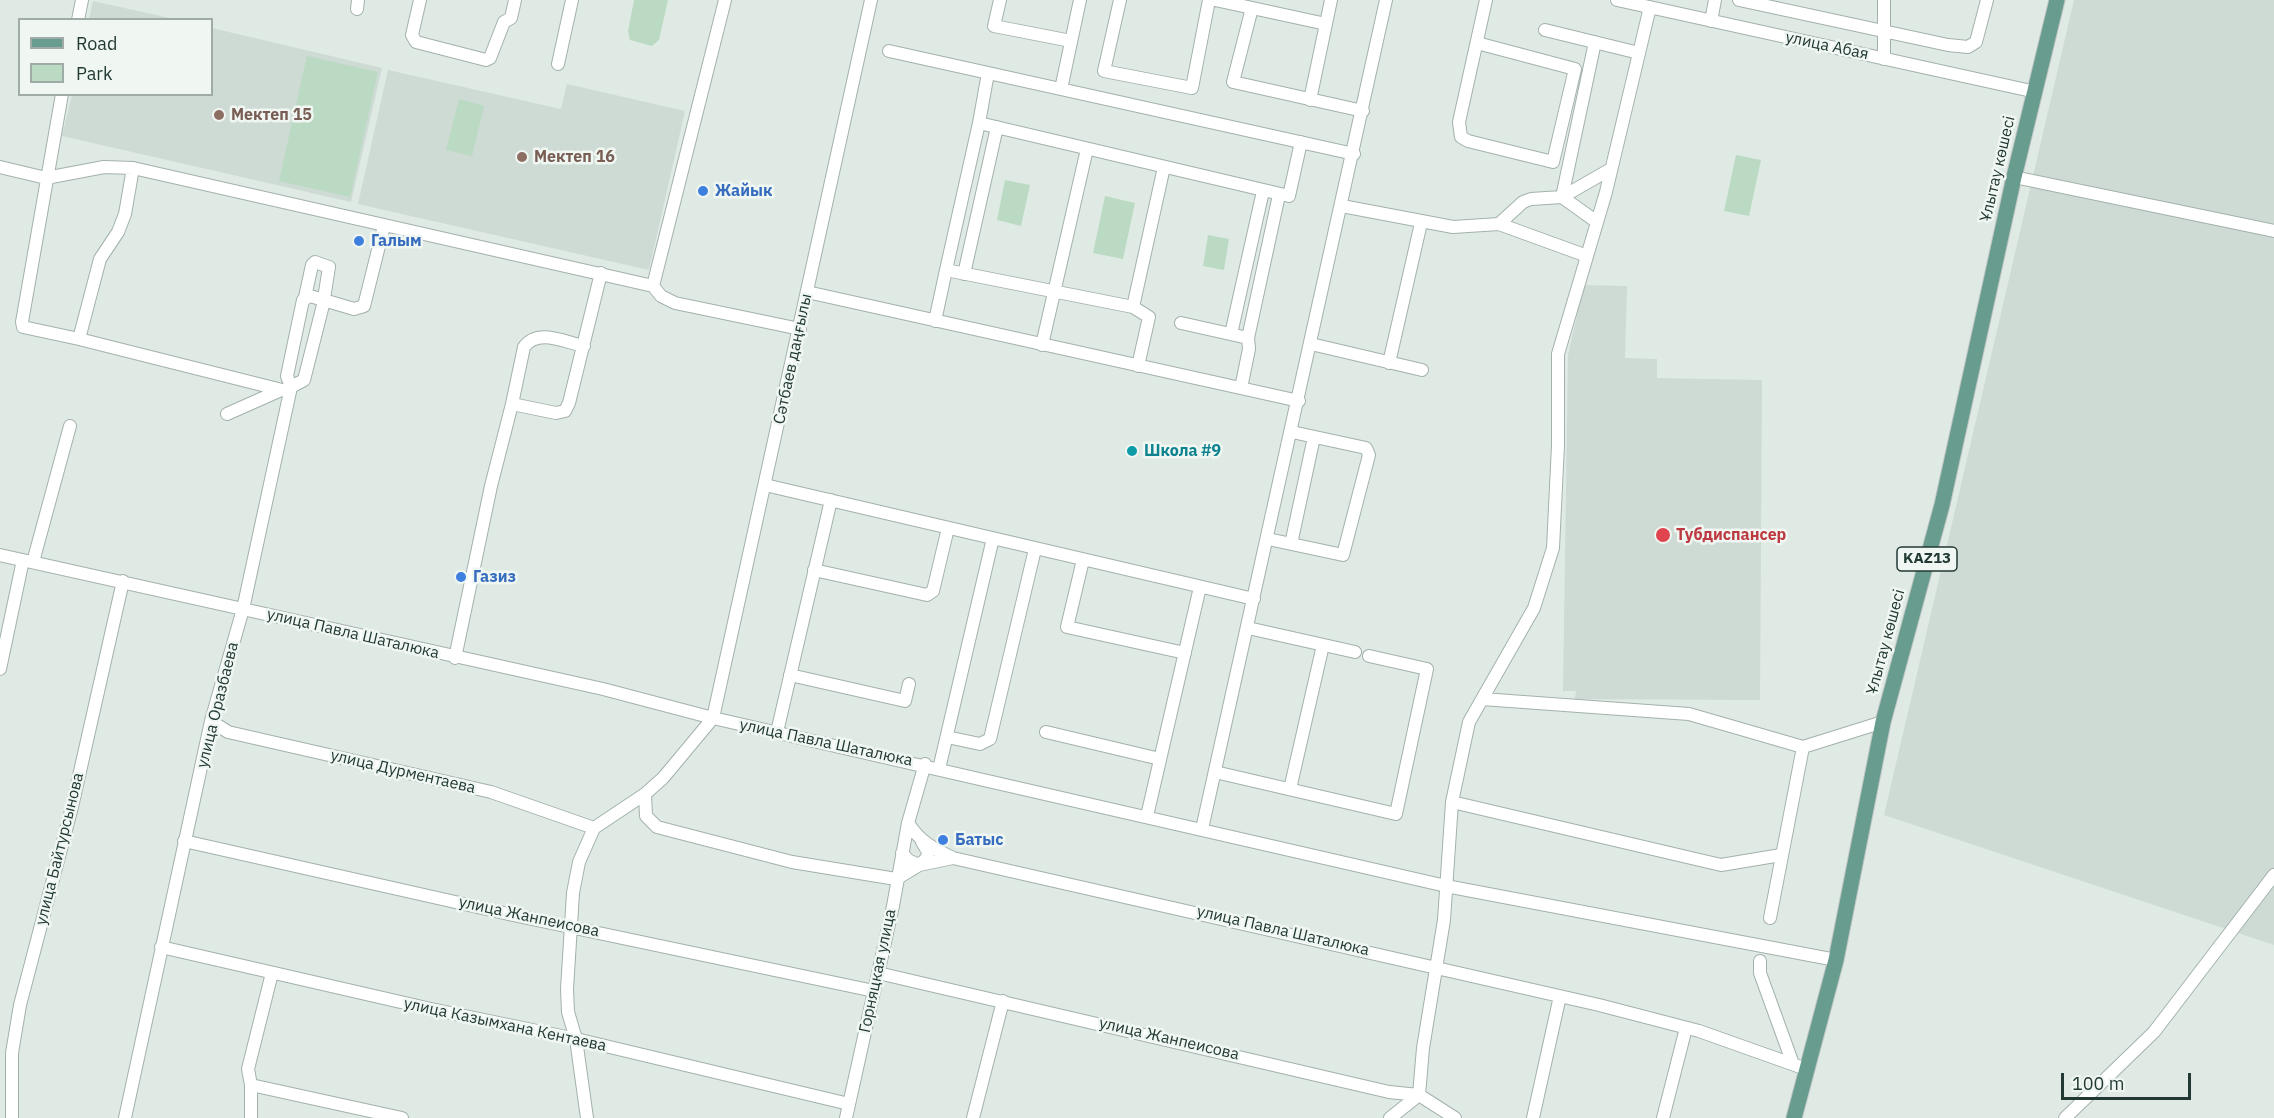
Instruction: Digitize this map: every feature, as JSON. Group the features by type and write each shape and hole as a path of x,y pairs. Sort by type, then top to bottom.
{"main road":[{"name":"Ұлытау көшесі","path":"1794,1118 1799,1066 1836,960 1883,722 1942,505 2014,177 2057,0"}],"street":[{"path":"78,18 82,0"},
{"path":"420,0 412,35 416,42 486,60 490,58 504,22 511,18 515,0"},
{"path":"558,64 572,0"},
{"path":"653,286 726,0"},
{"name":"Сәтбаев даңғылы","path":"713,718 871,0"},
{"path":"1000,0 994,26 1071,41"},
{"path":"1061,89 1080,0"},
{"path":"1120,0 1104,70 1192,88 1209,0"},
{"path":"1215,0 1326,24"},
{"path":"1310,100 1331,0"},
{"path":"1202,829 1354,154 1386,0"},
{"path":"1477,43 1575,69 1553,162 1468,141 1461,137 1459,122 1486,0"},
{"name":"улица Абая","path":"1617,0 2036,92"},
{"path":"1711,21 1715,0"},
{"path":"1739,0 1885,32 1968,47 1976,42 1987,0"},
{"path":"1884,0 1884,59"},
{"path":"1390,1118 1419,1095 1423,1048 1438,966 1452,802 1469,722 1534,608 1553,548 1558,445 1558,354 1597,222 1650,7"},
{"path":"1252,8 1233,82 1363,111"},
{"path":"1545,30 1639,53"},
{"path":"1563,197 1595,42"},
{"path":"889,51 1354,154"},
{"path":"935,321 988,73"},
{"path":"63,96 46,178 23,327 287,390"},
{"path":"979,123 1289,196 1301,142"},
{"path":"964,274 997,127"},
{"path":"1042,345 1057,291 1087,149"},
{"path":"0,167 46,178 104,167 133,168 601,273 653,286 660,296 675,303 800,329"},
{"path":"1133,307 1164,167"},
{"path":"79,339 100,259 118,232 125,214 133,168"},
{"path":"1499,224 1511,210 1531,199 1563,197 1611,169"},
{"path":"2014,177 2274,231"},
{"path":"1231,334 1263,191"},
{"path":"1241,388 1249,349 1248,338 1279,195"},
{"path":"1563,197 1597,222"},
{"path":"1342,206 1421,223 1453,227 1499,224 1587,256"},
{"path":"1389,363 1421,223"},
{"path":"307,297 323,299 354,309 364,306 384,226"},
{"name":"улица Оразбаева","path":"125,1118 212,720 243,609 288,376 307,297 312,264 315,262 329,267 323,299"},
{"path":"946,270 1133,307 1149,317 1138,366"},
{"path":"512,404 556,413 565,411 584,346 601,273"},
{"path":"807,291 1299,401"},
{"path":"227,414 287,390 304,380 323,299"},
{"path":"1181,323 1248,338"},
{"path":"455,658 524,347 529,340 538,336 584,346"},
{"path":"1311,344 1422,370"},
{"path":"0,669 28,561 70,426"},
{"path":"1268,539 1343,555 1369,455 1366,448 1292,432"},
{"path":"1291,544 1314,437"},
{"path":"765,485 1254,599"},
{"path":"777,732 831,500"},
{"path":"814,570 927,595 933,591 948,528"},
{"path":"939,769 993,538"},
{"path":"947,736 980,744 990,739 1035,549"},
{"name":"улица Павла Шаталюка","path":"0,555 455,658 603,689 713,718 925,764 908,823 924,843 954,858 1438,966 1560,996 1686,1028 1799,1066"},
{"path":"1083,560 1067,627 1185,653"},
{"name":"улица Байтурсынова","path":"12,1118 12,1053 20,1005 72,807 123,581"},
{"path":"1147,816 1200,587"},
{"path":"1248,628 1355,652"},
{"path":"1290,789 1323,645"},
{"path":"1215,772 1396,814 1427,669 1369,656"},
{"path":"790,675 905,701 909,684"},
{"path":"1482,699 1689,714 1803,747 1883,722"},
{"path":"587,1118 576,1039 568,1012 567,989 579,862 594,828 645,794 663,778 713,718"},
{"name":"улица Дурментаева","path":"212,720 228,732 491,792 594,828"},
{"path":"1046,732 1161,759"},
{"path":"1770,918 1803,747"},
{"path":"925,764 1446,886 1836,960"},
{"path":"645,794 646,816 657,827 792,862 896,879 919,865 927,858 928,852 924,843 915,840 903,848 908,860 919,865 954,858"},
{"path":"1452,802 1721,865 1781,855"},
{"name":"Горняцкая улица","path":"846,1118 908,823"},
{"name":"улица Жанпеисова","path":"184,841 874,991"},
{"path":"2065,1118 2154,1032 2274,875"},
{"name":"улица Казымхана Кентаева","path":"161,947 576,1039 849,1104"},
{"path":"1760,961 1760,974 1799,1066"},
{"path":"250,1118 251,1085 248,1070 272,973"},
{"name":"улица Жанпеисова","path":"878,973 1389,1092 1419,1095 1455,1118"},
{"path":"1533,1118 1560,996"},
{"path":"977,1117 1003,1001"},
{"path":"1663,1118 1686,1028"},
{"path":"251,1085 402,1118"}],"shaded area":[{"path":"2074,0 2274,0 2274,945 1884,815"},
{"path":"93,1 170,18 89,18"},
{"name":"Мектеп 15","path":"213,28 382,68 351,202 62,136 72,96 213,96"},
{"name":"Мектеп 16","path":"388,70 561,109 567,84 685,111 649,270 358,204"},
{"name":"Тубдиспансер","path":"1584,285 1627,286 1625,358 1657,359 1657,378 1762,380 1760,700 1575,699 1576,691 1563,691 1568,355"}],"green space":[{"path":"634,0 668,0 659,40 652,46 630,40 628,31"},
{"path":"307,56 378,72 350,197 279,181"},
{"path":"459,99 484,106 472,156 446,150"},
{"path":"1736,155 1761,160 1749,216 1724,211"},
{"path":"1005,180 1030,185 1021,226 997,220"},
{"path":"1105,196 1135,203 1123,259 1093,253"},
{"path":"1208,235 1229,239 1224,270 1203,266"}],"place":[{"name":"Мектеп 15","path":"219,115"},
{"name":"Мектеп 16","path":"522,157"},
{"name":"Жайык","path":"703,191"},
{"name":"Галым","path":"359,241"},
{"name":"Школа #9","path":"1132,451"},
{"name":"Тубдиспансер","path":"1663,535"},
{"name":"Газиз","path":"461,577"},
{"name":"Батыс","path":"943,840"}]}
